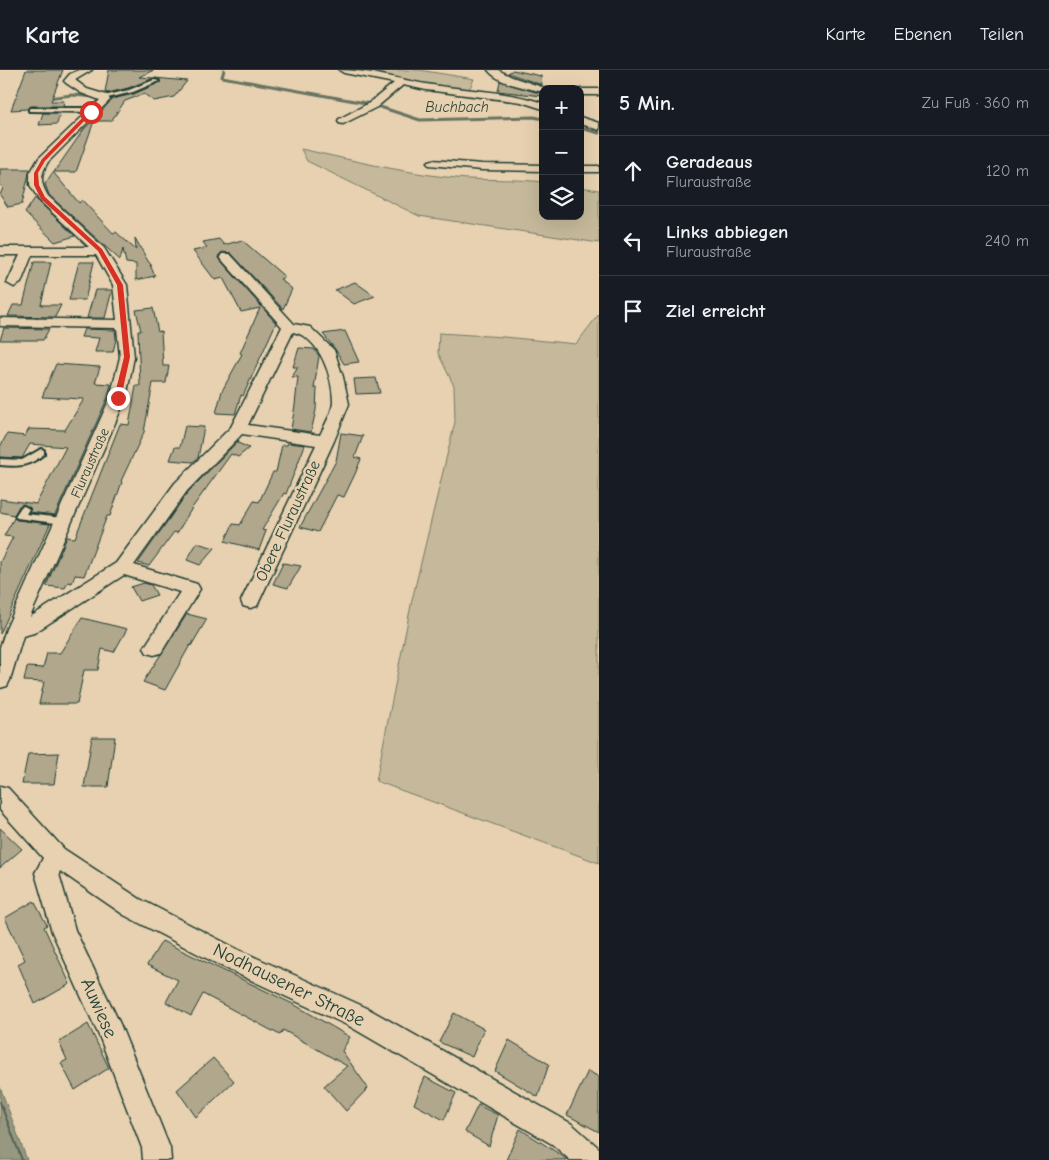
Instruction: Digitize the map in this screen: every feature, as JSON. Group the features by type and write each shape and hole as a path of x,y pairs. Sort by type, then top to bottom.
{"street":[{"path":"87,70 73,76 69,81 84,91 103,97"},
{"path":"344,70 468,94 522,99 539,105"},
{"path":"493,70 504,78 539,88"},
{"path":"342,121 373,105 401,82"},
{"path":"584,92 599,92"},
{"name":"Fluraustraße","path":"0,680 15,629 118,398 127,357 120,285 100,250 43,198 36,185 36,173 43,160 105,100 103,97"},
{"path":"584,121 599,127"},
{"path":"433,164 490,168 539,168"},
{"path":"584,169 599,170"},
{"path":"14,283 28,250"},
{"path":"0,251 100,250"},
{"name":"Obere Fluraustraße","path":"226,257 290,327 304,330 329,353 341,404 326,441 250,601"},
{"path":"0,322 123,324"},
{"path":"15,629 27,628 122,568 181,487 238,429 290,327"},
{"name":"Obere Fluraustraße","path":"238,429 326,441"},
{"path":"122,568 191,589 154,648"},
{"name":"Nodhausener Straße","path":"0,795 56,856 132,907 230,958 375,1027 562,1134 591,1160"},
{"name":"Auwiese","path":"56,856 47,873 64,932 111,1033 156,1148 157,1160"}],"lane":[{"path":"103,97 131,91 156,81"},
{"path":"31,110 94,110"},
{"path":"0,462 17,464 31,462 41,452"},
{"path":"24,509 20,516 63,521"}],"shaded area":[{"path":"345,70 419,70 474,79 467,94"},
{"path":"301,149 384,167 446,177 539,182 539,220 584,220 584,188 599,190 599,243 419,216 307,161"},
{"path":"599,314 599,863 376,781 412,600 455,422 454,386 438,353 439,333 576,344"}],"water":[{"path":"0,1087 27,1160 0,1160"}],"building":[{"path":"26,70 63,70 51,101 64,101 63,106 31,106 27,109 11,110"},
{"path":"109,70 154,70 139,77 154,78 108,93 105,92"},
{"path":"513,70 541,76 542,85 508,73"},
{"path":"155,78 187,81 174,97 154,101 144,94 125,101 111,121 94,121 76,172 54,172 84,129 112,99 134,94 161,82"},
{"path":"500,81 539,93 539,96 498,91"},
{"path":"43,113 60,113 57,124 39,125"},
{"path":"0,169 30,169 22,204 8,207 0,195 3,188 0,184"},
{"path":"53,172 79,203 82,200 113,233 116,232 136,250 135,238 152,266 150,265 155,276 136,280 136,264 126,263 123,249 120,260 49,195 45,184"},
{"path":"35,198 75,236 55,242 25,213"},
{"path":"219,239 224,245 242,240 285,277 280,279 292,289 283,309 231,253 222,252 218,256 276,323 243,396 241,395 235,414 216,413 222,391 242,354 240,353 260,308 241,312 223,278 215,280 193,251 207,248 203,242"},
{"path":"34,262 51,262 41,305 61,305 55,317 8,316 13,305 23,305"},
{"path":"79,262 94,262 85,300 69,300"},
{"path":"355,282 375,296 354,304 335,290"},
{"path":"95,290 112,290 105,318 87,318"},
{"path":"153,308 158,332 161,331 163,366 169,366 166,383 153,383 144,432 121,481 110,516 107,516 84,576 75,575 72,583 68,582 65,588 46,586 67,537 75,538 120,424 129,425 136,386 140,386 138,331 141,331 136,310"},
{"path":"4,328 49,329 43,340 0,340"},
{"path":"84,329 115,330 116,339 113,352 95,352 99,338 81,337"},
{"path":"345,331 359,362 344,364 323,334"},
{"path":"299,348 314,349 319,356 314,388 317,388 316,410 311,432 291,429 298,377 292,377 298,367 293,367"},
{"path":"56,364 100,367 95,383 111,384 108,397 55,515 29,512 31,509 23,504 19,506 14,515 0,512 0,499 36,504 66,447 30,444 22,458 0,457 0,447 7,434 25,436 29,429 65,430 84,399 42,397"},
{"path":"376,378 380,393 356,394 354,379"},
{"path":"185,426 204,427 198,458 193,462 170,460 175,447 180,447"},
{"path":"341,433 363,436 355,457 361,459 355,474 344,497 337,495 318,532 300,527 336,461"},
{"path":"239,440 238,443 249,448 238,457 231,454 192,508 177,533 174,532 149,566 138,563 188,492"},
{"path":"288,443 305,445 286,494 284,493 262,530 266,531 259,550 225,541 233,524 240,525 254,501 259,502 273,472 276,472 282,445 287,445"},
{"path":"14,518 50,524 0,634 0,562 13,537 4,536"},
{"path":"197,543 215,548 200,565 187,560"},
{"path":"283,563 301,566 288,588 273,584"},
{"path":"144,583 151,585 157,595 139,601 131,587"},
{"path":"187,614 207,619 165,690 143,682"},
{"path":"82,618 127,629 114,652 102,649 98,670 84,670 77,704 39,704 44,682 24,681 27,667 43,668 47,653 60,653"},
{"path":"92,737 115,737 108,787 84,787"},
{"path":"59,753 54,784 22,784 28,754"},
{"path":"0,828 22,849 0,868"},
{"path":"34,901 47,925 44,927 70,984 35,1004 18,964 25,960 5,918"},
{"path":"162,941 295,1005 350,1037 342,1051 368,1088 346,1111 324,1086 347,1066 283,1030 280,1035 203,994 191,1016 166,1002 178,980 147,965"},
{"path":"454,1013 484,1029 472,1057 439,1042"},
{"path":"88,1024 109,1068 75,1090 61,1063 67,1060 59,1042"},
{"path":"509,1040 549,1064 538,1097 495,1071"},
{"path":"213,1058 234,1081 196,1117 177,1090"},
{"path":"588,1071 599,1077 599,1132 567,1115"},
{"path":"425,1077 456,1093 444,1120 414,1104"},
{"path":"478,1105 498,1115 489,1146 465,1132"},
{"path":"520,1129 561,1155 567,1160 506,1160"}],"waterway":[{"name":"Buchbach","path":"224,70 222,77 371,104"},
{"name":"Buchbach","path":"48,98 72,95 97,97"},
{"name":"Buchbach","path":"374,105 420,120 539,118"},
{"name":"Buchbach","path":"584,129 599,133"}],"route":[{"path":"91,112 43,160 36,173 36,185 43,198 100,250 120,285 127,357 118,398"}]}
